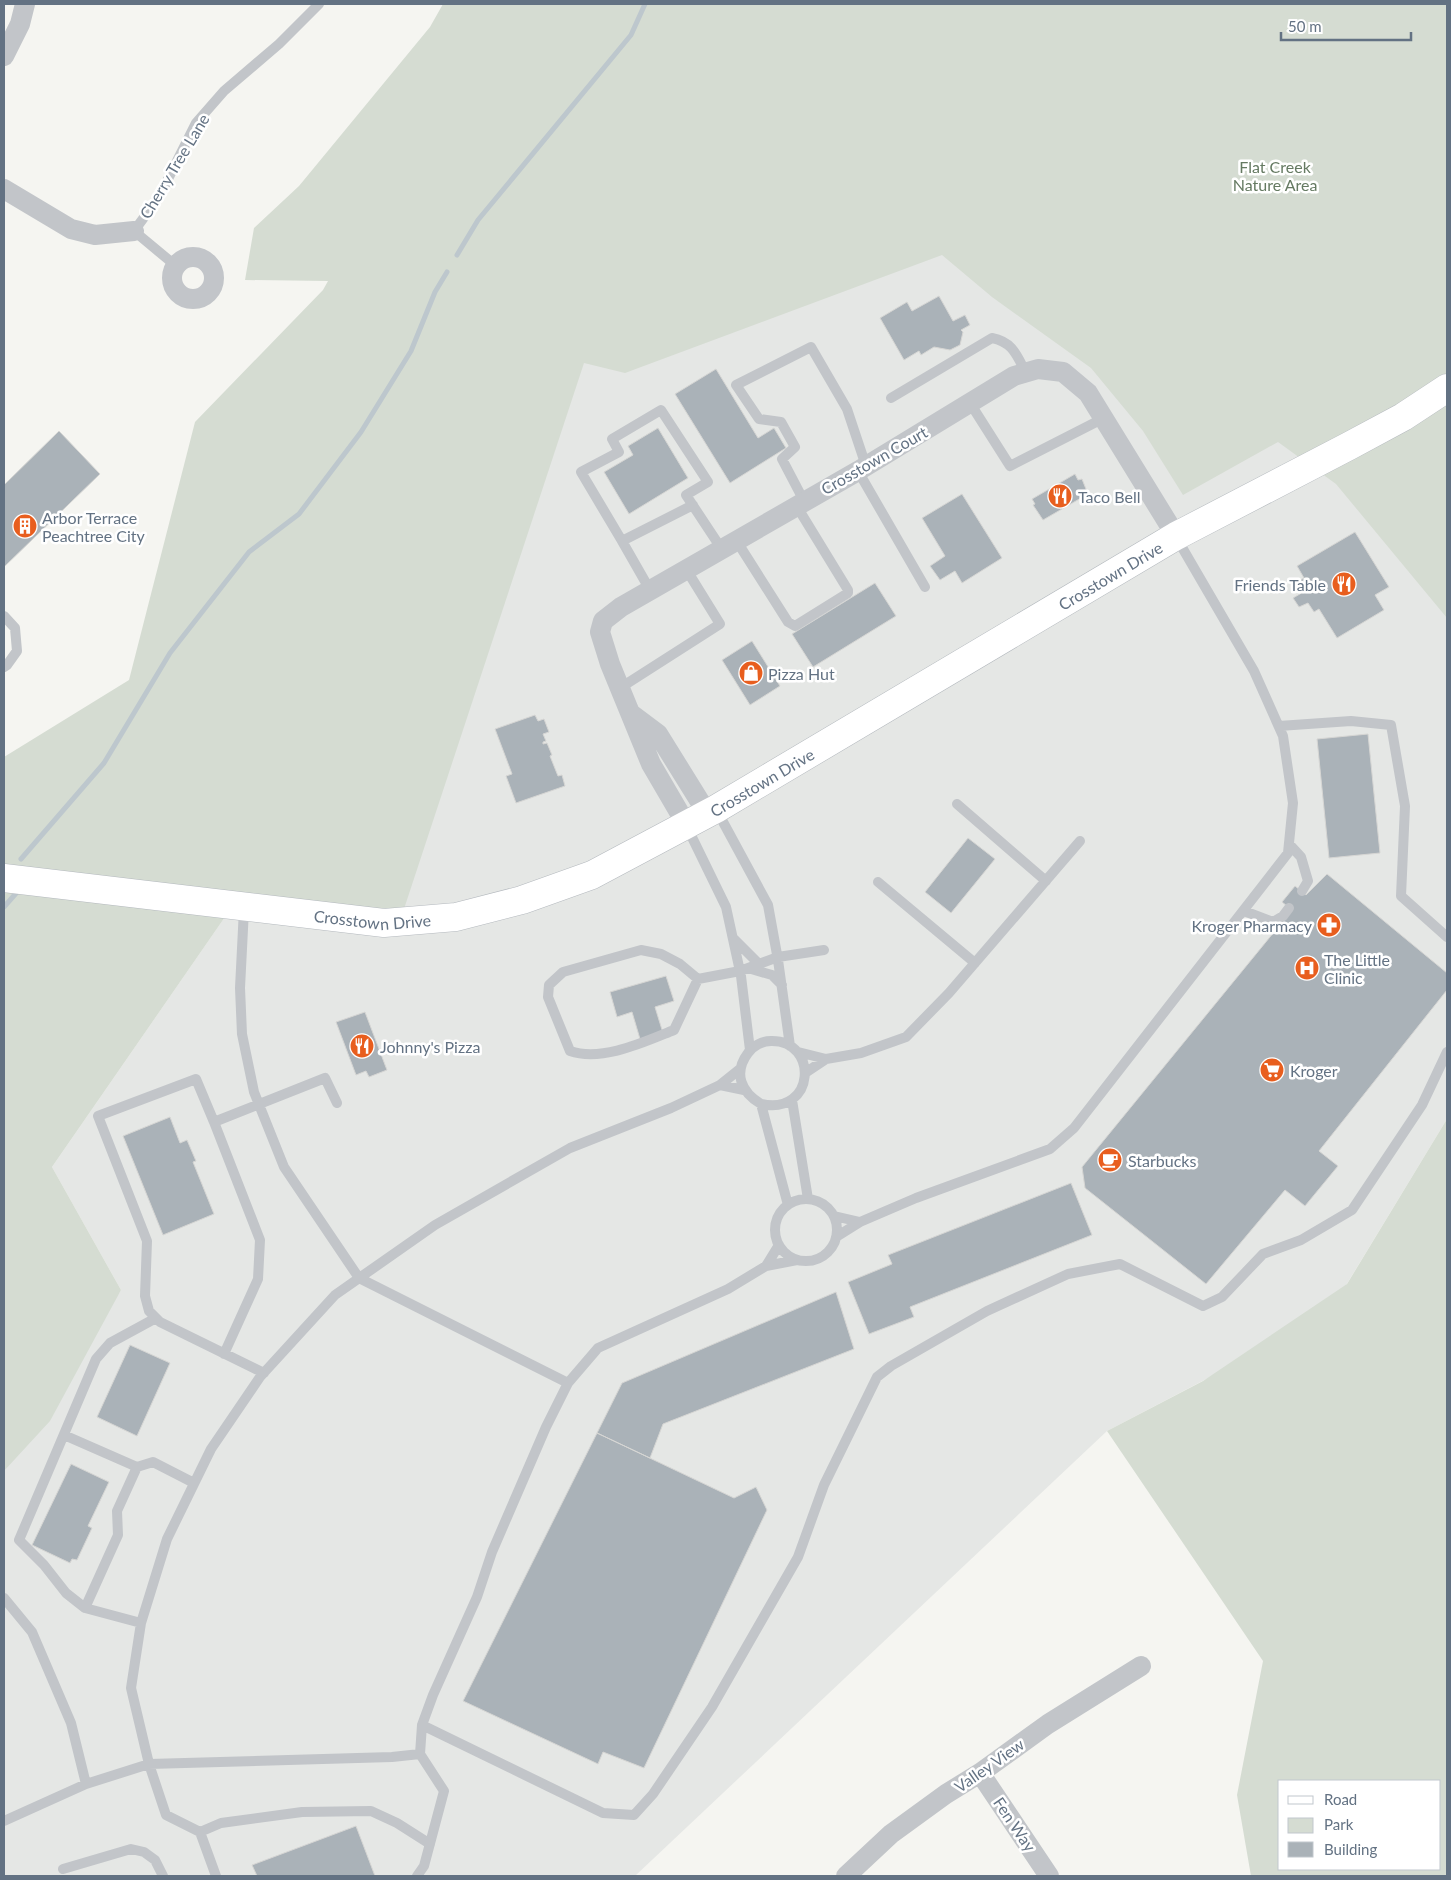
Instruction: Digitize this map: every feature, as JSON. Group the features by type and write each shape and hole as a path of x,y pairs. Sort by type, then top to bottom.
{"street":[{"path":"4,56 20,24 25,4"},
{"name":"Cherry Tree Lane","path":"4,189 71,229 95,234 134,231"},
{"name":"Crosstown Court","path":"703,815 651,764 620,688 600,632 603,620 620,607 862,469 1014,376 1038,369 1063,372 1088,393 1176,536"},
{"name":"Crosstown Drive","path":"4,878 244,908 384,923 456,917 522,900 592,875 703,815 1176,536 1403,417 1447,388"},
{"name":"Valley View","path":"846,1876 891,1834 946,1794 980,1773 1048,1724 1141,1666"},
{"name":"Fen Way","path":"980,1773 1049,1876"}],"lane":[{"name":"Cherry Tree Lane","path":"134,231 159,197 196,124 224,91 279,44 319,4"},
{"path":"134,231 176,266"},
{"path":"891,398 992,338 1004,340 1014,350 1026,373"},
{"path":"650,590 581,472 620,452 612,439 660,410 708,482 686,494 693,505 729,544 788,622 795,626 848,593 800,503 782,459 795,447 781,422 760,419 736,385 811,347 847,409 862,469 925,587"},
{"path":"970,403 1010,466 1104,418"},
{"path":"622,542 693,505"},
{"path":"836,1237 860,1222 916,1198 1050,1148 1074,1128 1288,853 1293,802 1283,736 1254,671 1176,536"},
{"path":"620,688 720,624 686,569"},
{"path":"4,616 15,628 17,651 8,665 4,667"},
{"path":"1279,726 1351,721 1391,725 1405,806 1401,896 1447,937"},
{"path":"957,804 1046,881"},
{"path":"703,815 733,938 744,970 750,1050"},
{"path":"703,815 768,905 794,1049 802,1059 805,1073 804,1084 799,1093 792,1100 782,1105 761,1104 751,1098 744,1090 740,1080 740,1069 744,1058 750,1050 759,1044 769,1041 780,1042 794,1049 826,1060"},
{"path":"805,1073 826,1060 861,1053 906,1037 975,963 1080,841"},
{"path":"1289,844 1301,857 1308,881 1302,891"},
{"path":"878,882 975,963"},
{"path":"244,908 240,988 242,1034 254,1092 284,1166 359,1278 568,1382"},
{"path":"1244,911 1273,922 1283,916 1289,908"},
{"path":"733,938 759,964"},
{"path":"641,950 661,954 680,964 698,979 674,1030 637,1045 592,1056 570,1051 548,996 549,985 563,972 641,950"},
{"path":"698,979 744,970 778,957 824,950"},
{"path":"744,970 772,975 782,985"},
{"path":"422,1725 604,1813 634,1814 652,1794 712,1707 798,1557 824,1485 877,1378 892,1366 987,1311 1068,1274 1120,1264 1203,1306 1222,1298 1263,1254 1301,1240 1352,1210 1422,1105 1447,1052"},
{"path":"216,1876 200,1832 166,1815 149,1764 131,1688 141,1623 167,1539 211,1449 264,1373 335,1295 435,1225 570,1148 671,1108 720,1085 740,1069"},
{"path":"214,1122 325,1078 337,1103"},
{"path":"224,1354 258,1279 260,1240 196,1080 98,1116 147,1241 145,1296 150,1311 160,1322 224,1354 264,1373"},
{"path":"720,1085 744,1090"},
{"path":"792,1100 808,1199"},
{"path":"761,1104 788,1205"},
{"path":"808,1199 818,1202 827,1208 834,1216 837,1227 833,1245 822,1257 806,1261 790,1257 779,1245 775,1228 777,1219 788,1205 797,1200 808,1199"},
{"path":"834,1216 860,1222"},
{"path":"766,1266 779,1245"},
{"path":"417,1876 424,1866 444,1791 420,1754 422,1725 477,1597 492,1552 546,1427 568,1382 598,1348 728,1289 766,1266 797,1260"},
{"path":"141,1623 84,1608 66,1593 44,1565 19,1540 96,1359 110,1343 156,1318"},
{"path":"64,1434 136,1467 153,1462 194,1483"},
{"path":"84,1608 118,1535 117,1511 136,1467"},
{"path":"4,1598 32,1632 71,1723 86,1784"},
{"path":"4,1821 86,1784 149,1764 392,1757 420,1754"},
{"path":"200,1832 221,1823 302,1812 371,1811 397,1823 430,1844"},
{"path":"63,1869 131,1849 144,1852 155,1860 163,1876"}],"shaded area":[{"path":"942,218 1390,413 1447,592 1447,1119 1328,1315 1107,1431 635,1876 4,1876 4,1471 121,1290 52,1167 225,917 609,287"}],"green space":[{"name":"Flat Creek Nature Area","path":"443,4 1447,4 1447,618 1336,484 1278,442 1183,495 1143,431 1091,368 992,297 942,255 625,373 584,363 402,915 225,917 52,1167 121,1290 50,1421 4,1471 4,757 129,680 195,422 323,290 328,281 245,280 254,228 299,186 430,27"},
{"path":"1447,1119 1447,1876 1251,1876 1237,1795 1263,1661 1107,1431 1203,1381 1347,1284"}],"building":[{"path":"939,296 953,321 965,315 970,325 961,330 963,332 960,345 950,350 934,347 921,355 919,351 904,360 880,318 907,302 912,311"},
{"path":"716,369 758,438 774,428 786,448 730,483 675,394"},
{"path":"658,428 688,478 629,514 604,472 633,455 628,446"},
{"name":"Arbor Terrace Peachtree City","path":"59,431 100,474 4,567 4,485"},
{"name":"Taco Bell","path":"1075,474 1078,480 1082,479 1088,494 1043,520 1033,505 1035,504 1032,499"},
{"path":"962,494 1002,558 962,583 955,571 940,580 930,566 945,556 922,518"},
{"name":"Friends Table","path":"1355,532 1389,587 1375,595 1384,610 1337,638 1319,609 1314,612 1308,603 1299,607 1293,598 1305,591 1299,581 1304,578 1297,566"},
{"path":"875,583 896,616 813,667 792,634"},
{"name":"Pizza Hut","path":"752,641 780,686 750,705 722,660"},
{"path":"535,715 538,721 544,719 549,732 543,734 546,741 543,744 547,743 558,776 562,775 565,786 516,803 506,776 512,774 495,729"},
{"path":"1368,734 1380,853 1329,858 1317,739"},
{"path":"968,838 995,859 951,913 925,892"},
{"name":"Kroger","path":"1327,874 1447,973 1447,990 1319,1151 1338,1166 1305,1206 1285,1190 1206,1284 1085,1188 1082,1167 1292,910 1282,902 1295,886 1306,895"},
{"path":"666,976 674,1001 655,1007 663,1033 640,1039 632,1012 617,1017 610,992"},
{"name":"Johnny's Pizza","path":"365,1012 387,1070 369,1077 366,1071 356,1075 336,1022"},
{"path":"170,1117 180,1143 187,1140 196,1161 193,1162 214,1214 163,1235 123,1136"},
{"path":"1071,1183 1092,1235 910,1307 914,1317 869,1334 848,1282 892,1264 888,1255"},
{"path":"836,1292 854,1349 663,1424 650,1458 597,1433 622,1383"},
{"path":"130,1345 170,1363 137,1436 97,1417"},
{"path":"597,1433 734,1498 756,1487 767,1510 644,1768 603,1752 598,1764 463,1701"},
{"path":"71,1464 109,1482 88,1526 92,1528 77,1560 72,1559 70,1563 32,1545"},
{"path":"356,1826 375,1876 257,1876 252,1865"}],"waterway":[{"path":"457,255 478,220 631,35 645,4"},
{"path":"21,859 104,763 170,653 249,552 299,514 361,432 411,351 435,292 447,272"},
{"path":"4,907 18,891"}],"place":[{"name":"Taco Bell","path":"1060,496"},
{"name":"Arbor Terrace Peachtree City","path":"25,526"},
{"name":"Friends Table","path":"1344,584"},
{"name":"Pizza Hut","path":"751,673"},
{"name":"Kroger Pharmacy","path":"1329,925"},
{"name":"The Little Clinic","path":"1307,968"},
{"name":"Johnny's Pizza","path":"362,1046"},
{"name":"Kroger","path":"1272,1070"},
{"name":"Starbucks","path":"1110,1160"}]}
